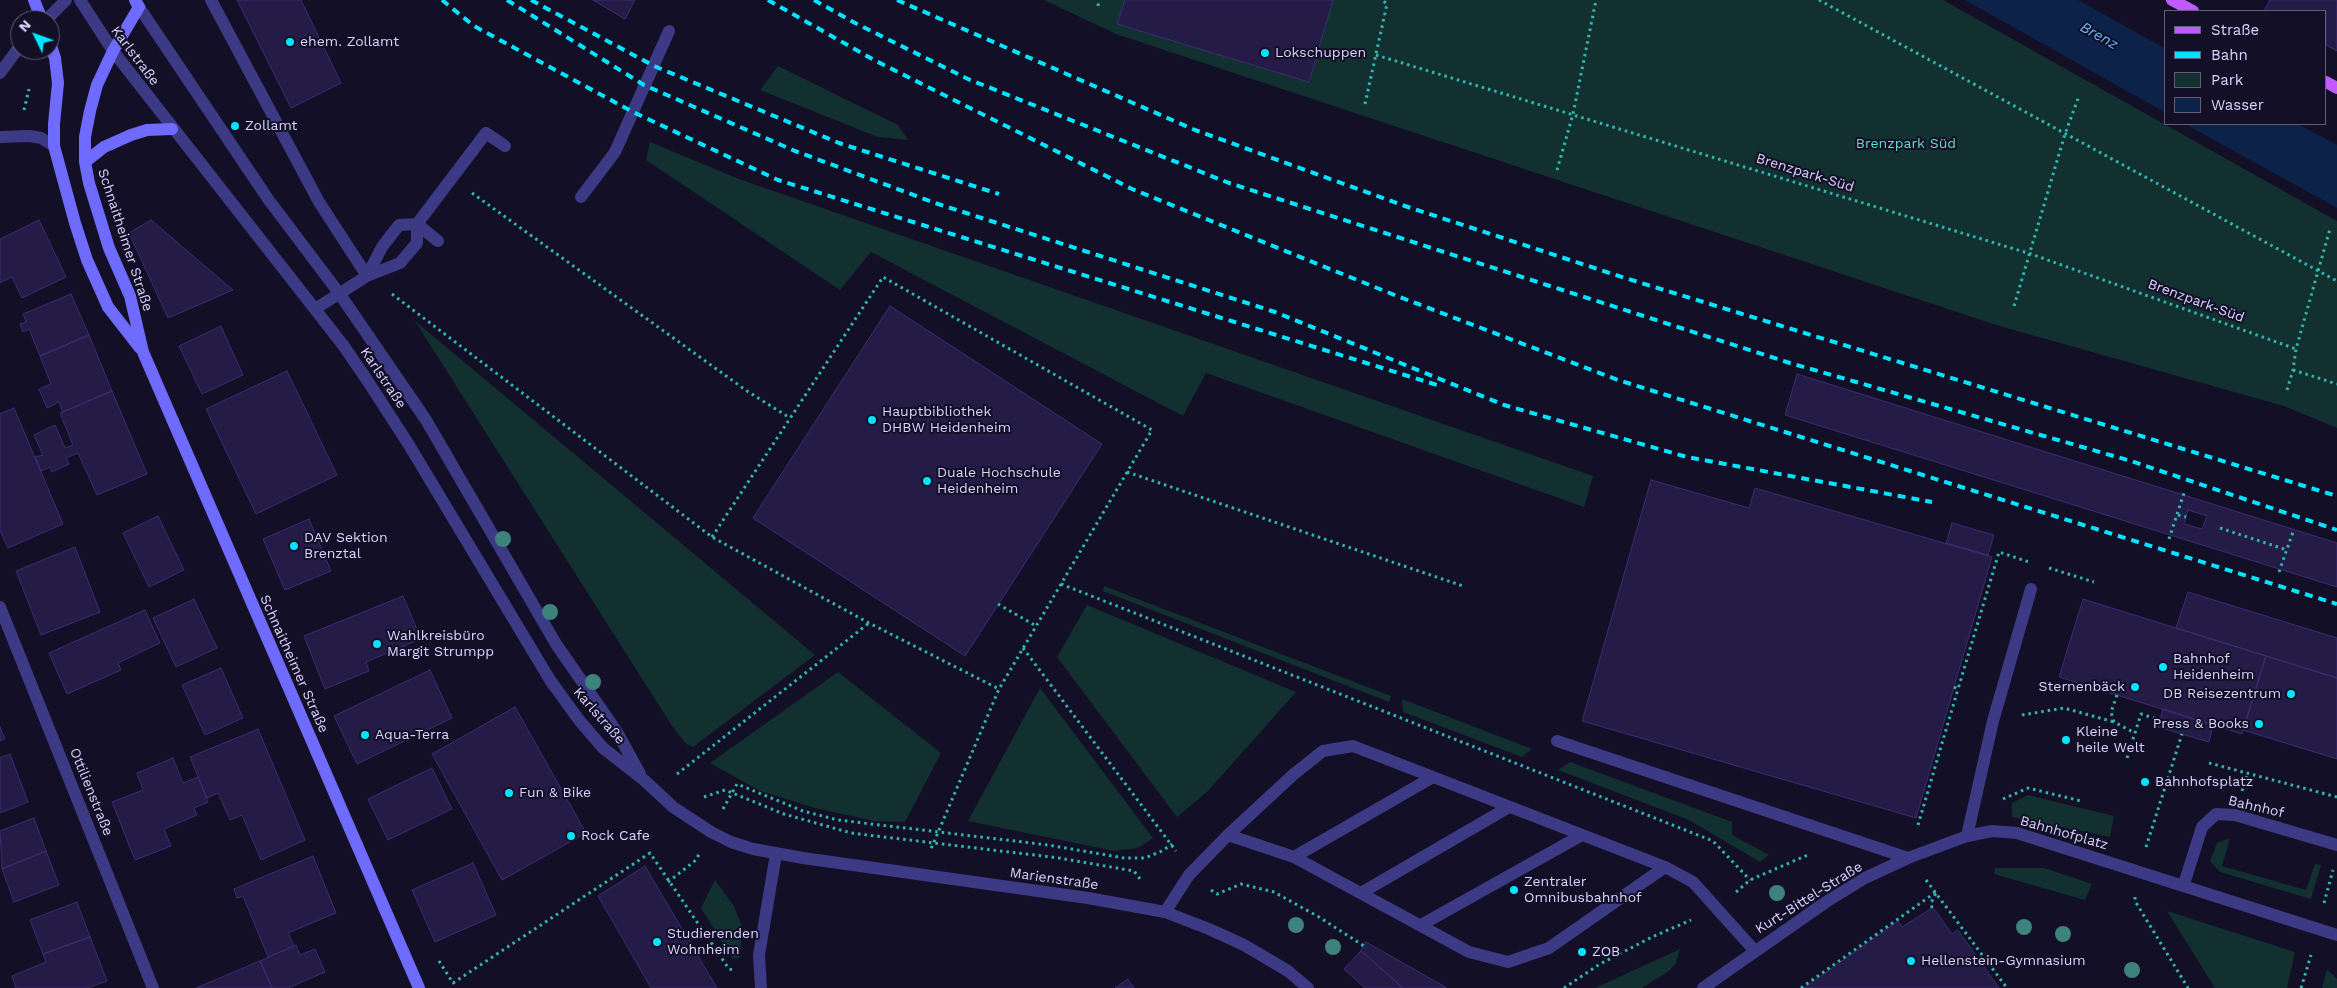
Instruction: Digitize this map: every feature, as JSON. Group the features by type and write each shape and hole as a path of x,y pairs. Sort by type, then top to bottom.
{"main road":[{"path":"2172,0 2192,10"}],"street":[{"path":"55,10 66,0"},
{"name":"Karlstraße","path":"80,0 113,52 315,309 362,373 409,445 550,680 579,720 603,748 644,780 673,807 711,832 731,842 776,854"},
{"path":"211,0 319,202 367,276"},
{"name":"Karlstraße","path":"137,3 268,200 339,293 426,420 556,644 612,725 644,780"},
{"name":"Schnaitheimer Straße","path":"137,3 97,85 85,137 85,162 98,213 130,296 143,352 419,988"},
{"path":"581,196 615,152 669,31"},
{"path":"0,73 10,60"},
{"name":"Schnaitheimer Straße","path":"55,60 58,83 54,146 58,164 87,260 108,307 143,352"},
{"path":"85,162 104,147 131,135 147,130 172,129"},
{"path":"315,309 367,276 400,264 417,243 417,224 486,133 504,146"},
{"path":"0,137 41,138 54,146"},
{"path":"367,276 382,247 400,225 417,224 438,241"},
{"path":"1967,836 1993,721 2031,589"},
{"name":"Ottilienstraße","path":"0,607 153,988"},
{"path":"1557,741 1908,858"},
{"path":"1165,912 1189,875 1228,835 1294,774 1323,751 1353,746 1665,867 1694,882 1754,950"},
{"path":"1294,857 1433,777"},
{"path":"1361,893 1508,807"},
{"name":"Bahnhof","path":"2184,884 2202,827 2216,814 2235,815 2337,845"},
{"name":"Bahnhofplatz","path":"1967,836 1992,831 2017,833 2184,884 2337,935"},
{"path":"1228,835 1294,857 1468,952 1508,962 1549,948 1665,867"},
{"path":"1421,925 1582,835"},
{"name":"Kurt-Bittel-Straße","path":"1703,988 1754,950 1866,878 1908,858 1967,836"},
{"path":"761,988 759,955 776,854"},
{"name":"Marienstraße","path":"776,854 1088,898 1165,912 1244,945 1288,971 1308,988"}],"path":[{"path":"1098,6 1100,0"},
{"path":"1365,104 1387,4 1382,0"},
{"path":"1557,170 1573,114 1596,0"},
{"path":"1819,0 1917,51 2065,134 2337,281"},
{"name":"Brenzpark-Süd","path":"1376,55 2031,254 2296,349"},
{"path":"18,136 30,85"},
{"path":"2014,306 2031,254 2065,134 2079,96"},
{"path":"451,178 747,391 790,418"},
{"path":"2287,390 2294,370 2296,349 2330,229"},
{"path":"367,276 712,536 869,623 999,689"},
{"path":"712,536 883,277 1152,430 999,689 919,875"},
{"path":"2294,370 2337,384"},
{"path":"1127,472 1463,586"},
{"path":"2170,539 2184,493"},
{"path":"2178,514 2186,517"},
{"path":"2220,528 2287,550"},
{"path":"2280,572 2294,529"},
{"path":"2007,988 1936,892 1908,858 1956,688 2000,552 2035,563"},
{"path":"2057,571 2094,582"},
{"path":"1061,584 1334,694 1713,842 1750,880"},
{"path":"998,604 1036,626"},
{"path":"655,791 869,623"},
{"path":"1022,648 1172,844 1189,875 1218,894 1241,884 1274,892 1319,917 1364,946"},
{"path":"2114,722 2111,712 2117,695"},
{"path":"1993,721 2064,708 2114,722 2135,733"},
{"path":"2127,758 2141,714 2160,720"},
{"path":"2146,849 2182,734"},
{"path":"2209,763 2337,796"},
{"path":"2242,791 2248,773"},
{"path":"668,882 696,860 737,784 785,805 838,820 1048,845 1124,858 1145,858 1162,851 1172,844"},
{"path":"1972,813 2028,788 2082,801"},
{"path":"673,807 725,790 784,814 851,833 1059,858 1134,871 1165,912"},
{"path":"409,966 434,954 453,983 650,852 668,882 728,969 759,975"},
{"path":"2324,902 2333,869"},
{"path":"2138,871 2135,901 2188,988"},
{"path":"1932,908 1931,903 1936,892"},
{"path":"1801,988 1936,892"},
{"path":"2301,988 2318,929"}],"green space":[{"name":"Brenzpark Süd","path":"1044,0 1943,0 2337,221 2337,428 2284,406 1996,325 1116,34"},
{"path":"778,66 898,125 908,140 878,137 760,90"},
{"path":"650,142 739,179 1593,476 1584,507 1206,373 1183,416 871,252 840,290 646,160"},
{"path":"415,321 815,655 693,747 686,744 672,726"},
{"path":"1104,586 1391,696 1389,702 1103,591"},
{"path":"1087,605 1296,692 1208,791 1177,817 1057,657"},
{"path":"838,672 941,753 905,822 874,821 815,808 760,791 710,763"},
{"path":"1040,688 1153,838 1138,848 1114,851 968,821"},
{"path":"1402,699 1532,749 1522,757 1403,712"},
{"path":"1570,762 1732,822 1732,835 1769,855 1760,862 1689,820 1558,770"},
{"path":"2028,795 2114,816 2110,837 2012,817 2012,803"},
{"path":"2230,838 2222,866 2306,890 2315,864 2321,865 2311,899 2220,872 2210,861 2217,843"},
{"path":"1995,868 2044,868 2092,884 2085,900 1994,874"},
{"path":"715,880 734,906 742,927 740,958 733,959 701,908"},
{"path":"2167,911 2295,952 2287,988 2215,988"},
{"path":"1680,949 1676,963 1669,971 1642,988 1595,988"},
{"path":"2327,969 2337,979 2337,988 2322,988"}],"water":[{"name":"Brenz","path":"1965,0 2078,0 2164,48 2164,112"},
{"path":"2187,125 2300,125 2337,145 2337,208"}],"building":[{"name":"ehem. Zollamt","path":"237,0 301,0 341,83 291,108"},
{"path":"593,0 635,0 625,19"},
{"name":"Lokschuppen","path":"1125,0 1333,0 1309,82 1117,24"},
{"path":"2270,0 2337,0 2337,51 2327,46 2327,10 2265,10"},
{"path":"39,220 66,277 22,298 12,277 0,283 0,239"},
{"path":"151,220 233,290 168,318 129,233"},
{"path":"71,294 89,335 40,356 29,329 23,332 20,324 26,322 23,314"},
{"name":"Duale Hochschule Heidenheim","path":"890,306 1102,444 965,656 753,518"},
{"path":"221,326 243,375 202,394 179,346"},
{"path":"89,335 112,391 63,412 59,402 47,408 39,389 51,384 40,356"},
{"path":"287,371 337,475 256,514 206,409"},
{"path":"1797,374 2337,543 2337,587 1785,415"},
{"path":"112,391 147,474 97,495 78,453 66,458 69,464 52,472 50,467 41,471 35,457 43,455 34,435 55,425 65,448 73,445 60,413"},
{"path":"14,408 63,524 8,548 0,530 0,414"},
{"path":"1651,480 1749,508 1755,488 1992,557 1916,818 1582,721"},
{"path":"2188,510 2207,516 2202,529 2184,524"},
{"path":"158,516 184,570 149,587 123,533"},
{"path":"309,519 331,571 285,590 263,539"},
{"path":"1952,523 1994,535 1988,555 1946,543"},
{"path":"75,547 100,612 41,635 16,571"},
{"path":"2188,592 2337,638 2337,678 2176,628"},
{"path":"403,596 421,639 366,662 369,671 325,689 304,636"},
{"path":"194,599 217,648 176,667 153,618"},
{"name":"Bahnhof Heidenheim","path":"2083,599 2266,656 2242,734 2059,677"},
{"path":"145,610 160,643 118,663 121,670 67,694 49,653"},
{"path":"2266,656 2337,678 2337,759 2243,730"},
{"path":"221,668 243,718 205,735 182,685"},
{"path":"430,670 452,718 357,764 334,716"},
{"name":"Fun & Bike","path":"515,707 586,833 502,880 432,754"},
{"path":"2163,709 2213,725 2209,742 2158,727"},
{"path":"0,727 5,739 0,741"},
{"path":"258,729 305,840 261,860 242,815 230,820 218,793 207,798 190,757"},
{"path":"10,754 28,802 0,813 0,758"},
{"path":"173,758 183,783 198,777 208,802 194,808 197,815 164,829 171,846 135,860 112,802 143,790 137,773"},
{"path":"432,768 452,809 388,840 368,799"},
{"path":"34,818 46,851 2,869 0,831"},
{"path":"46,851 59,885 14,902 2,869"},
{"path":"313,856 336,913 288,933 294,946 268,957 243,896 237,898 234,889"},
{"path":"473,863 496,915 435,942 412,890"},
{"name":"Studierenden Wohnheim","path":"645,866 717,988 651,988 598,896"},
{"path":"77,902 90,937 43,954 30,920"},
{"name":"Hellenstein-Gymnasium","path":"1932,908 1952,934 1958,930 1999,988 1804,988 1898,921 1902,927"},
{"path":"90,937 107,981 87,988 16,988 12,976 46,962 43,954"},
{"path":"1366,942 1447,988 1403,988 1361,951"},
{"path":"296,945 300,955 315,949 325,972 288,988 272,988 260,961"},
{"path":"1361,951 1403,988 1365,988 1344,969"},
{"path":"260,961 272,988 196,988"},
{"path":"1128,979 1134,988 1115,988"}],"railway":[{"path":"442,0 474,26 633,112 778,180 1437,385"},
{"path":"507,0 644,85 795,151 938,204 1275,312 1504,405 1687,457 1932,502"},
{"path":"531,0 654,66 839,143 999,194"},
{"path":"768,0 874,60 1132,189 1397,296 1618,380 2337,604"},
{"path":"814,0 855,23 968,79 1229,183 1790,363 2131,461 2337,530"},
{"path":"897,0 1195,130 1405,206 1625,278 2337,496"}],"place":[{"name":"ehem. Zollamt","path":"290,42"},
{"name":"Lokschuppen","path":"1265,53"},
{"name":"Zollamt","path":"235,126"},
{"name":"Hauptbibliothek DHBW Heidenheim","path":"872,420"},
{"name":"Duale Hochschule Heidenheim","path":"927,481"},
{"name":"DAV Sektion Brenztal","path":"294,546"},
{"name":"Wahlkreisbüro Margit Strumpp","path":"377,644"},
{"name":"Bahnhof Heidenheim","path":"2163,667"},
{"name":"Sternenbäck","path":"2135,687"},
{"name":"DB Reisezentrum","path":"2291,694"},
{"name":"Press & Books","path":"2259,724"},
{"name":"Aqua-Terra","path":"365,735"},
{"name":"Kleine heile Welt","path":"2066,740"},
{"name":"Bahnhofsplatz","path":"2145,782"},
{"name":"Fun & Bike","path":"509,793"},
{"name":"Rock Cafe","path":"571,836"},
{"name":"Zentraler Omnibusbahnhof","path":"1514,890"},
{"name":"Studierenden Wohnheim","path":"657,942"},
{"name":"ZOB","path":"1582,952"},
{"name":"Hellenstein-Gymnasium","path":"1911,961"}]}
